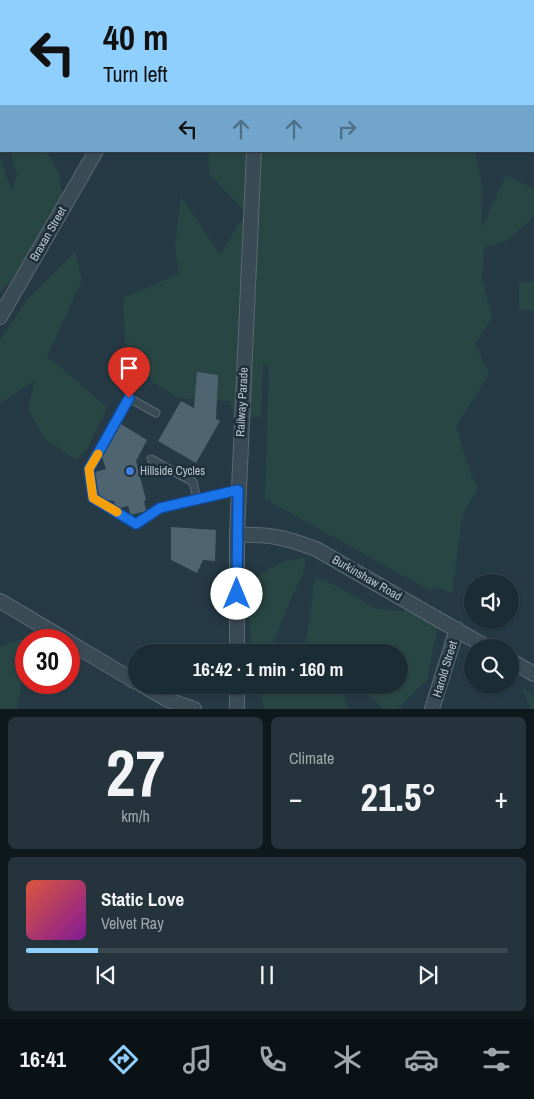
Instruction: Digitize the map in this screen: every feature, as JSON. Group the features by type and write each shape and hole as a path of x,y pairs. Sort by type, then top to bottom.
{"street":[{"name":"Braxan Street","path":"0,317 95,152"},
{"name":"Railway Parade","path":"237,644 238,490 254,152"},
{"name":"Burkinshaw Road","path":"237,536 262,534 287,538 316,549 473,639"},
{"path":"0,601 47,629"},
{"name":"Harold Street","path":"432,709 457,629"},
{"path":"80,649 128,677"},
{"path":"519,665 534,674"},
{"path":"158,694 168,700 194,709"},
{"path":"237,694 237,709"}],"lane":[{"path":"156,413 129,398 89,469 93,498 136,524 160,508 238,490"},
{"path":"151,459 193,482 197,499"}],"green space":[{"path":"10,152 47,152 59,174 64,204 12,280 0,292 0,157 12,191 17,175"},
{"path":"209,152 474,152 481,179 482,227 506,175 534,189 534,216 508,240 484,248 482,278 492,318 475,344 489,374 456,426 471,475 478,487 462,516 452,593 432,586 431,591 265,499 269,365 263,365 261,417 234,420 230,401 179,398 154,383 125,343 123,298 179,274 175,247 181,196 220,255 246,213 209,173"},
{"path":"75,252 82,280 47,356 107,407 87,449 76,460 45,439 28,409 35,380 0,403 0,340 27,300"},
{"path":"519,282 534,282 534,310 519,310"},
{"path":"306,557 303,575 272,644 251,644 249,581 282,562"},
{"path":"315,577 339,587 376,609 416,612 439,620 427,680 398,709 384,709 369,694 408,694 408,644 304,644 308,630"},
{"path":"15,642 15,694 20,694 17,709 0,709 0,647"},
{"path":"522,688 534,696 534,709 531,709"},
{"path":"260,694 344,694 348,709 265,709"}],"building":[{"path":"197,372 218,375 216,419 220,421 196,463 158,441 181,401 194,408"},
{"path":"121,424 147,440 136,461 146,500 144,501 146,511 131,515 128,506 120,508 115,505 114,501 106,500 99,495 95,472 106,469 102,457"},
{"path":"171,527 216,530 215,561 203,560 197,573 171,560"}],"slow traffic":[{"path":"98,454 89,469 93,498 117,512"}],"place":[{"name":"Hillside Cycles","path":"130,471"}],"route":[{"path":"129,398 89,469 93,498 136,524 160,508 238,490 237,594"}]}
